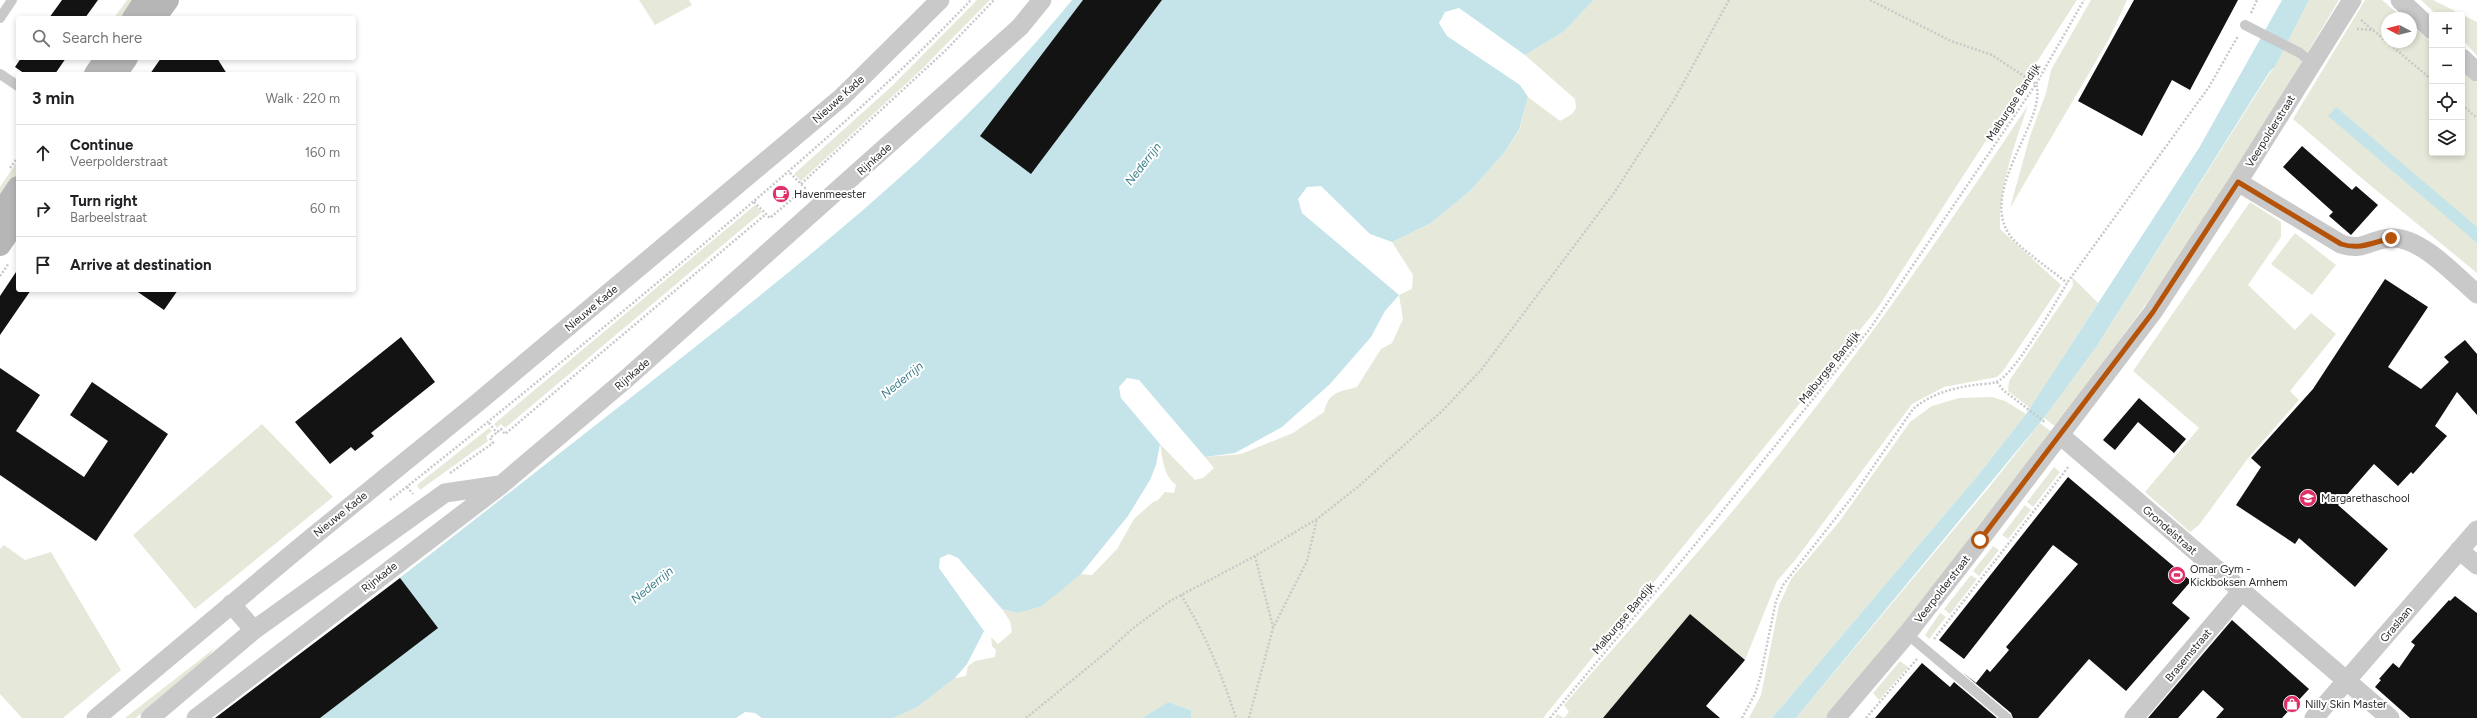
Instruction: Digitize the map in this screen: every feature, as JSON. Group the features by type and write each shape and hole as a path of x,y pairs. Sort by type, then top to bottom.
{"main road":[{"path":"134,16 145,0"},
{"path":"156,16 168,0"},
{"path":"96,72 105,60"},
{"path":"117,72 126,60"},
{"path":"0,214 16,190"},
{"path":"0,246 16,222"}],"street":[{"name":"Nieuwe Kade","path":"96,718 231,604 476,404 842,97 940,0"},
{"name":"Rijnkade","path":"196,718 501,484 626,379 850,181 1020,27 1042,0"},
{"name":"Veerpolderstraat","path":"1846,715 1907,634 2055,430 2153,312 2238,182 2306,58 2352,0"},
{"path":"2400,0 2429,27"},
{"path":"2465,61 2477,72"},
{"path":"2238,182 2341,244 2352,248 2363,247 2391,238 2413,243 2430,253 2477,294"},
{"name":"Grondelstraat","path":"2055,430 2241,592 2390,718"},
{"path":"150,718 254,630 445,493 501,484"},
{"name":"Graslaan","path":"2314,718 2477,530"},
{"path":"2459,550 2477,566"},
{"name":"Brasemstraat","path":"2134,718 2241,592"},
{"path":"231,604 254,630"}],"lane":[{"path":"0,18 12,0"},
{"path":"2245,25 2306,58"},
{"path":"0,74 16,85"},
{"path":"1907,634 2007,718"}],"path":[{"name":"Nieuwe Kade","path":"497,433 489,423 789,172 896,76 971,0"},
{"path":"801,184 947,49 994,0"},
{"path":"1026,718 1108,651 1132,629 1181,595 1255,556 1317,519 1400,450 1442,411 1481,370 1596,218 1643,150 1729,0"},
{"path":"1870,0 1951,41 1992,55 2036,84 2038,98 2008,170 2002,203 2003,215 2010,235 2067,283"},
{"name":"Malburgse Bandijk","path":"1550,718 1698,541 1869,330 2036,84 2084,0"},
{"path":"1742,718 1757,688 1776,601 1783,585 1853,496 1885,447 1914,409 1922,401 1945,390 1997,382 2024,351 2067,283 2210,87 2245,25"},
{"path":"2355,29 2374,30 2381,36"},
{"path":"2394,48 2429,77"},
{"path":"2465,108 2477,118"},
{"path":"754,202 770,218 805,188 789,172"},
{"path":"446,475 493,443 490,438 501,429 505,434 766,214"},
{"path":"1997,382 2003,390 2055,430"},
{"path":"1866,718 1926,649 2080,452"},
{"path":"407,487 416,496"},
{"path":"1249,718 1273,628 1306,561 1317,519"},
{"path":"1255,556 1273,628"},
{"path":"1181,595 1197,621 1227,690 1236,718"}],"green space":[{"path":"127,0 138,0 126,16 115,16"},
{"path":"639,0 689,0 692,5 655,25"},
{"path":"977,0 990,0 922,69 801,181 794,174 892,86"},
{"path":"1594,0 2077,0 1877,309 1543,718 1191,718 1191,710 1168,702 1142,718 893,718 916,708 955,678 966,676 968,666 975,661 995,657 996,650 992,646 991,637 998,644 1012,632 1010,621 1002,609 1017,613 1064,587 1081,574 1092,575 1117,549 1134,519 1153,502 1158,500 1165,492 1174,493 1176,485 1168,477 1166,472 1160,444 1195,480 1203,478 1214,468 1205,457 1241,454 1293,433 1324,412 1329,400 1335,394 1357,387 1381,349 1392,343 1403,319 1399,295 1412,289 1413,275 1392,242 1431,223 1470,191 1504,153 1519,131 1528,97 1560,121 1572,114 1576,108 1575,99 1525,55 1563,32"},
{"path":"2091,0 2127,0 2109,39 2010,208 2030,136 2046,93 2051,70"},
{"path":"2309,0 2339,0 2254,142 2187,248 2056,427 2044,418 2097,346 2271,71 2275,67"},
{"path":"2365,0 2382,0 2396,12 2381,12 2381,48 2417,48 2417,30 2429,40 2429,156 2465,156 2465,73 2477,83 2477,273 2365,181 2293,119"},
{"path":"2421,0 2433,0 2455,11 2454,12 2434,12"},
{"path":"2465,16 2477,22 2477,56 2465,42"},
{"path":"2028,105 2008,167 2002,197 2000,229 2061,285 2003,371 1997,377 1944,387 1912,404 1796,559 1777,581 1745,660 1690,614 1603,718 1564,718 1569,712 1564,705 1693,558 1803,424 1902,290"},
{"path":"16,163 16,180 0,203 0,187"},
{"path":"2250,202 2281,222 2281,237 2248,285 2295,330 2311,313 2336,334 2290,391 2299,400 2249,457 2199,525 2190,532 2145,492 2199,428 2133,371"},
{"path":"755,205 762,212 505,428 501,424 497,428 494,424"},
{"path":"2295,233 2336,265 2312,295 2271,264"},
{"path":"2072,277 2098,303 2030,408 2008,391 2009,381 2073,286"},
{"path":"1992,397 2005,401 2026,414 1979,474 1772,718 1749,718 1761,695 1779,605 1791,579 1839,522 1910,422 1932,406 1959,398"},
{"path":"2040,423 2052,432 1866,674 1826,718 1796,718 1991,485"},
{"path":"262,424 333,497 195,609 133,535"},
{"path":"489,428 492,431 486,436 488,441 420,490 417,485"},
{"path":"2054,467 2060,472 2033,507 2027,502"},
{"path":"2025,505 2031,510 2008,539 2002,535"},
{"path":"4,545 25,560 51,552 121,670 63,718 22,718 0,694 0,549"},
{"path":"1993,546 1999,550 1979,576 1973,571"},
{"path":"1971,575 1977,579 1950,614 1944,609"},
{"path":"1940,613 1946,617 1929,639 1925,635"},
{"path":"215,648 195,673 136,718 125,718"},
{"path":"1900,661 1908,667 1879,700 1873,693"},
{"path":"1557,714 1564,718 1555,718"}],"water":[{"name":"Nederrijn","path":"1072,0 1594,0 1563,32 1525,55 1459,8 1445,12 1439,23 1447,36 1520,85 1528,97 1519,130 1504,153 1470,191 1431,223 1392,242 1370,234 1321,186 1307,187 1298,199 1302,213 1399,295 1385,311 1371,337 1330,384 1282,427 1235,453 1205,457 1139,380 1127,378 1119,387 1121,398 1160,444 1156,465 1150,480 1128,516 1081,574 1042,606 1017,613 1002,609 958,558 949,554 940,558 939,568 984,631 967,664 955,678 916,708 893,718 762,718 755,713 745,712 736,718 217,718 544,466 818,248 872,202 977,105 1026,54"},
{"path":"2282,0 2309,0 2275,67 2270,71 2097,346 2044,418 1796,718 1772,718 1979,474 2026,414 2199,148"},
{"path":"2336,107 2477,227 2477,243 2328,116"},
{"path":"1168,702 1191,710 1191,718 1142,718"}],"building":[{"path":"62,0 98,0 86,16 50,16"},
{"path":"1083,0 1162,0 1031,174 980,136"},
{"path":"2134,0 2238,0 2190,90 2172,80 2142,136 2078,101"},
{"path":"20,60 65,60 56,72 22,72 15,67"},
{"path":"160,60 218,60 226,72 151,72"},
{"path":"2302,146 2352,190 2356,186 2378,205 2351,235 2329,216 2333,212 2283,167"},
{"path":"16,272 16,292 30,292 0,335 0,296"},
{"path":"2385,279 2428,307 2388,367 2421,389 2449,362 2444,357 2465,340 2477,354 2477,415 2457,392 2435,426 2447,436 2413,474 2411,472 2398,486 2374,464 2338,505 2388,549 2355,587 2299,538 2295,544 2236,505 2261,467 2251,458 2313,389"},
{"path":"138,292 177,292 164,310"},
{"path":"401,337 435,382 371,433 374,436 355,451 351,447 330,464 295,422"},
{"path":"0,368 40,395 16,431 84,477 108,441 70,415 92,382 168,434 96,541 0,475"},
{"path":"2139,398 2186,439 2174,453 2138,422 2115,450 2103,440"},
{"path":"2068,477 2191,581 2172,603 2190,618 2126,691 2089,659 2038,718 2013,718 2011,713 1962,672 1976,683 1987,669 1990,672 2009,650 2006,647 2078,564 2053,545 1964,659 1939,640"},
{"path":"400,578 438,628 320,718 215,718"},
{"path":"2455,596 2477,613 2477,718 2410,718 2375,687 2381,680 2379,679 2393,663 2399,668 2415,645 2411,642 2449,600 2450,601"},
{"path":"1690,614 1745,660 1706,706 1720,718 1603,718"},
{"path":"2232,620 2309,689 2282,718 2216,718 2224,709 2203,690 2178,718 2148,718"},
{"path":"1922,663 1950,687 1954,682 1997,718 1875,718"}],"place":[{"name":"Havenmeester","path":"781,194"},
{"name":"Margarethaschool","path":"2308,498"},
{"name":"Omar Gym - Kickboksen Arnhem","path":"2177,575"},
{"name":"Nilly Skin Master","path":"2292,704"}],"route":[{"path":"1980,540 2153,312 2238,182 2341,244 2352,248 2363,247 2391,238"}]}
